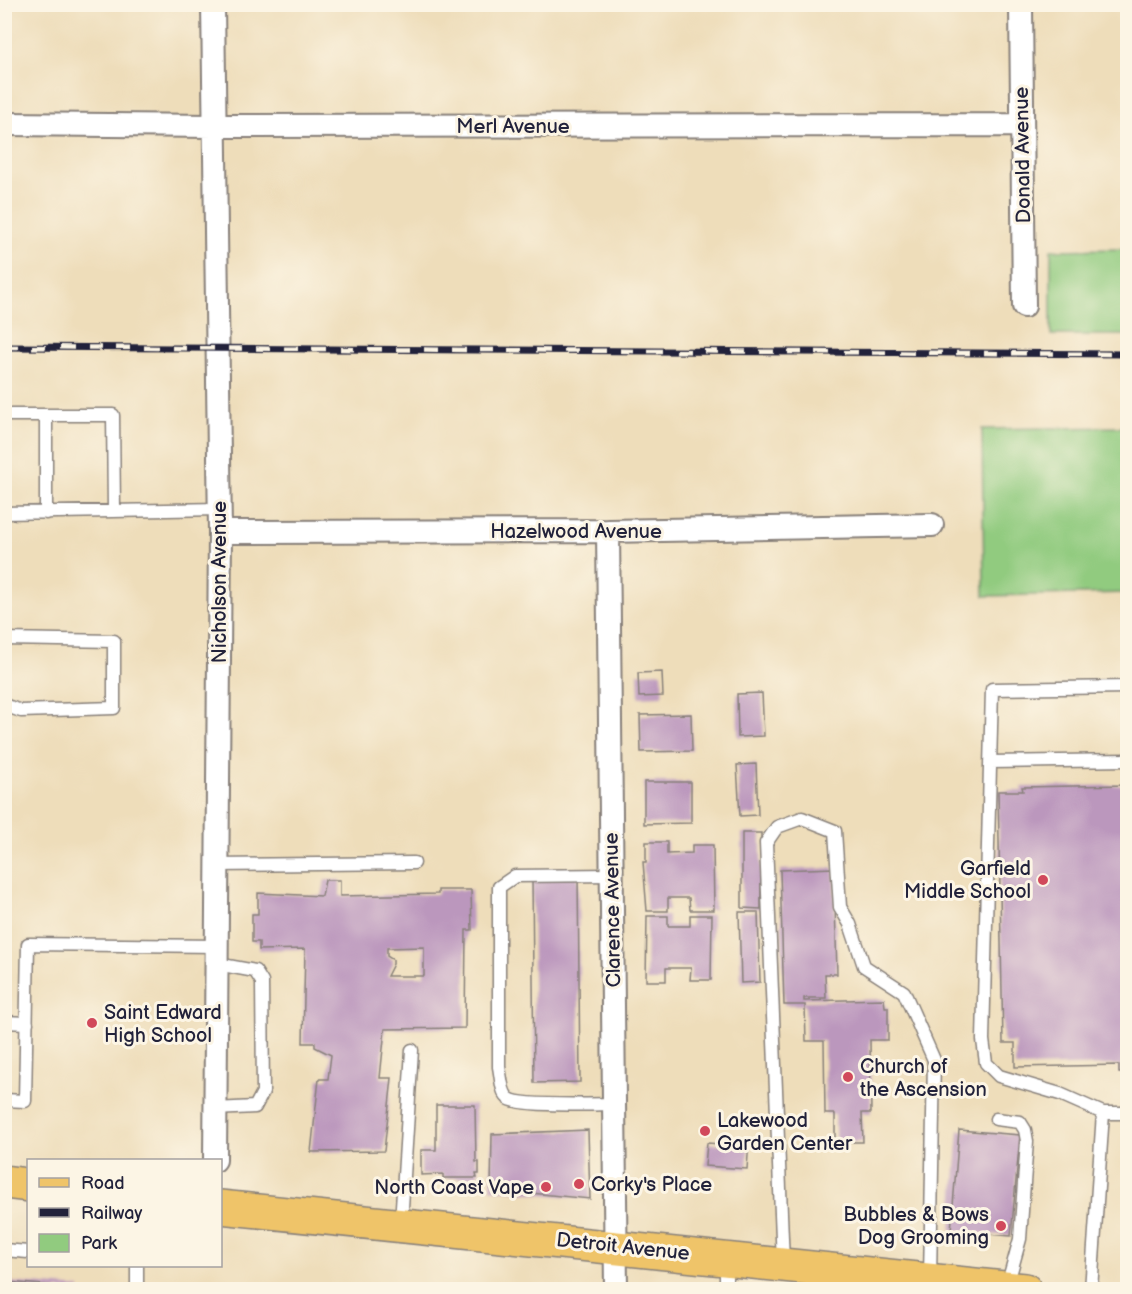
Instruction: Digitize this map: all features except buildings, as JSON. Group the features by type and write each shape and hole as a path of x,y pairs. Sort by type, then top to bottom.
{"main road":[{"path":"4,1182 27,1185"},
{"name":"Detroit Avenue","path":"222,1207 616,1245 1013,1289"}],"street":[{"name":"Nicholson Avenue","path":"213,4 220,508 215,1159"},
{"name":"Donald Avenue","path":"1021,4 1024,306"},
{"name":"Merl Avenue","path":"4,124 213,126 1021,124"},
{"name":"Hazelwood Avenue","path":"220,532 608,531 932,525"},
{"name":"Clarence Avenue","path":"608,531 616,1290"}],"lane":[{"path":"4,415 114,415 114,510"},
{"path":"46,415 46,513"},
{"path":"4,513 220,508"},
{"path":"4,639 114,641 114,708 21,711 4,705"},
{"path":"1128,687 992,689 983,1040 986,1063 999,1076 1060,1094 1103,1113 1128,1113"},
{"path":"990,762 1128,760"},
{"path":"783,1263 766,843 777,827 802,818 835,831 840,907 850,924 864,966 904,992 934,1060 930,1279"},
{"path":"217,865 414,863"},
{"path":"612,874 515,876 499,888 499,1067 506,1096 510,1100 542,1104 614,1104"},
{"path":"4,1100 25,1101 28,944 217,955 255,970 262,982 263,1092 255,1107 215,1109"},
{"path":"4,1022 27,1023"},
{"path":"401,1224 412,1050"},
{"path":"1091,1290 1103,1113"},
{"path":"996,1119 1020,1122 1025,1130 1027,1141 1020,1239 1013,1289"},
{"path":"4,1250 27,1252"},
{"path":"726,1257 726,1290"},
{"path":"137,1267 137,1290"}],"green space":[{"path":"1127,249 1127,335 1051,335 1051,250"},
{"path":"1127,427 1127,593 984,596 982,429"}],"railway":[{"path":"4,347 1128,354"}],"place":[{"name":"Garfield Middle School","path":"1043,880"},
{"name":"Saint Edward High School","path":"92,1023"},
{"name":"Church of the Ascension","path":"848,1077"},
{"name":"Lakewood Garden Center","path":"705,1131"},
{"name":"Corky's Place","path":"579,1184"},
{"name":"North Coast Vape","path":"546,1187"},
{"name":"Bubbles & Bows Dog Grooming","path":"1001,1226"}]}
